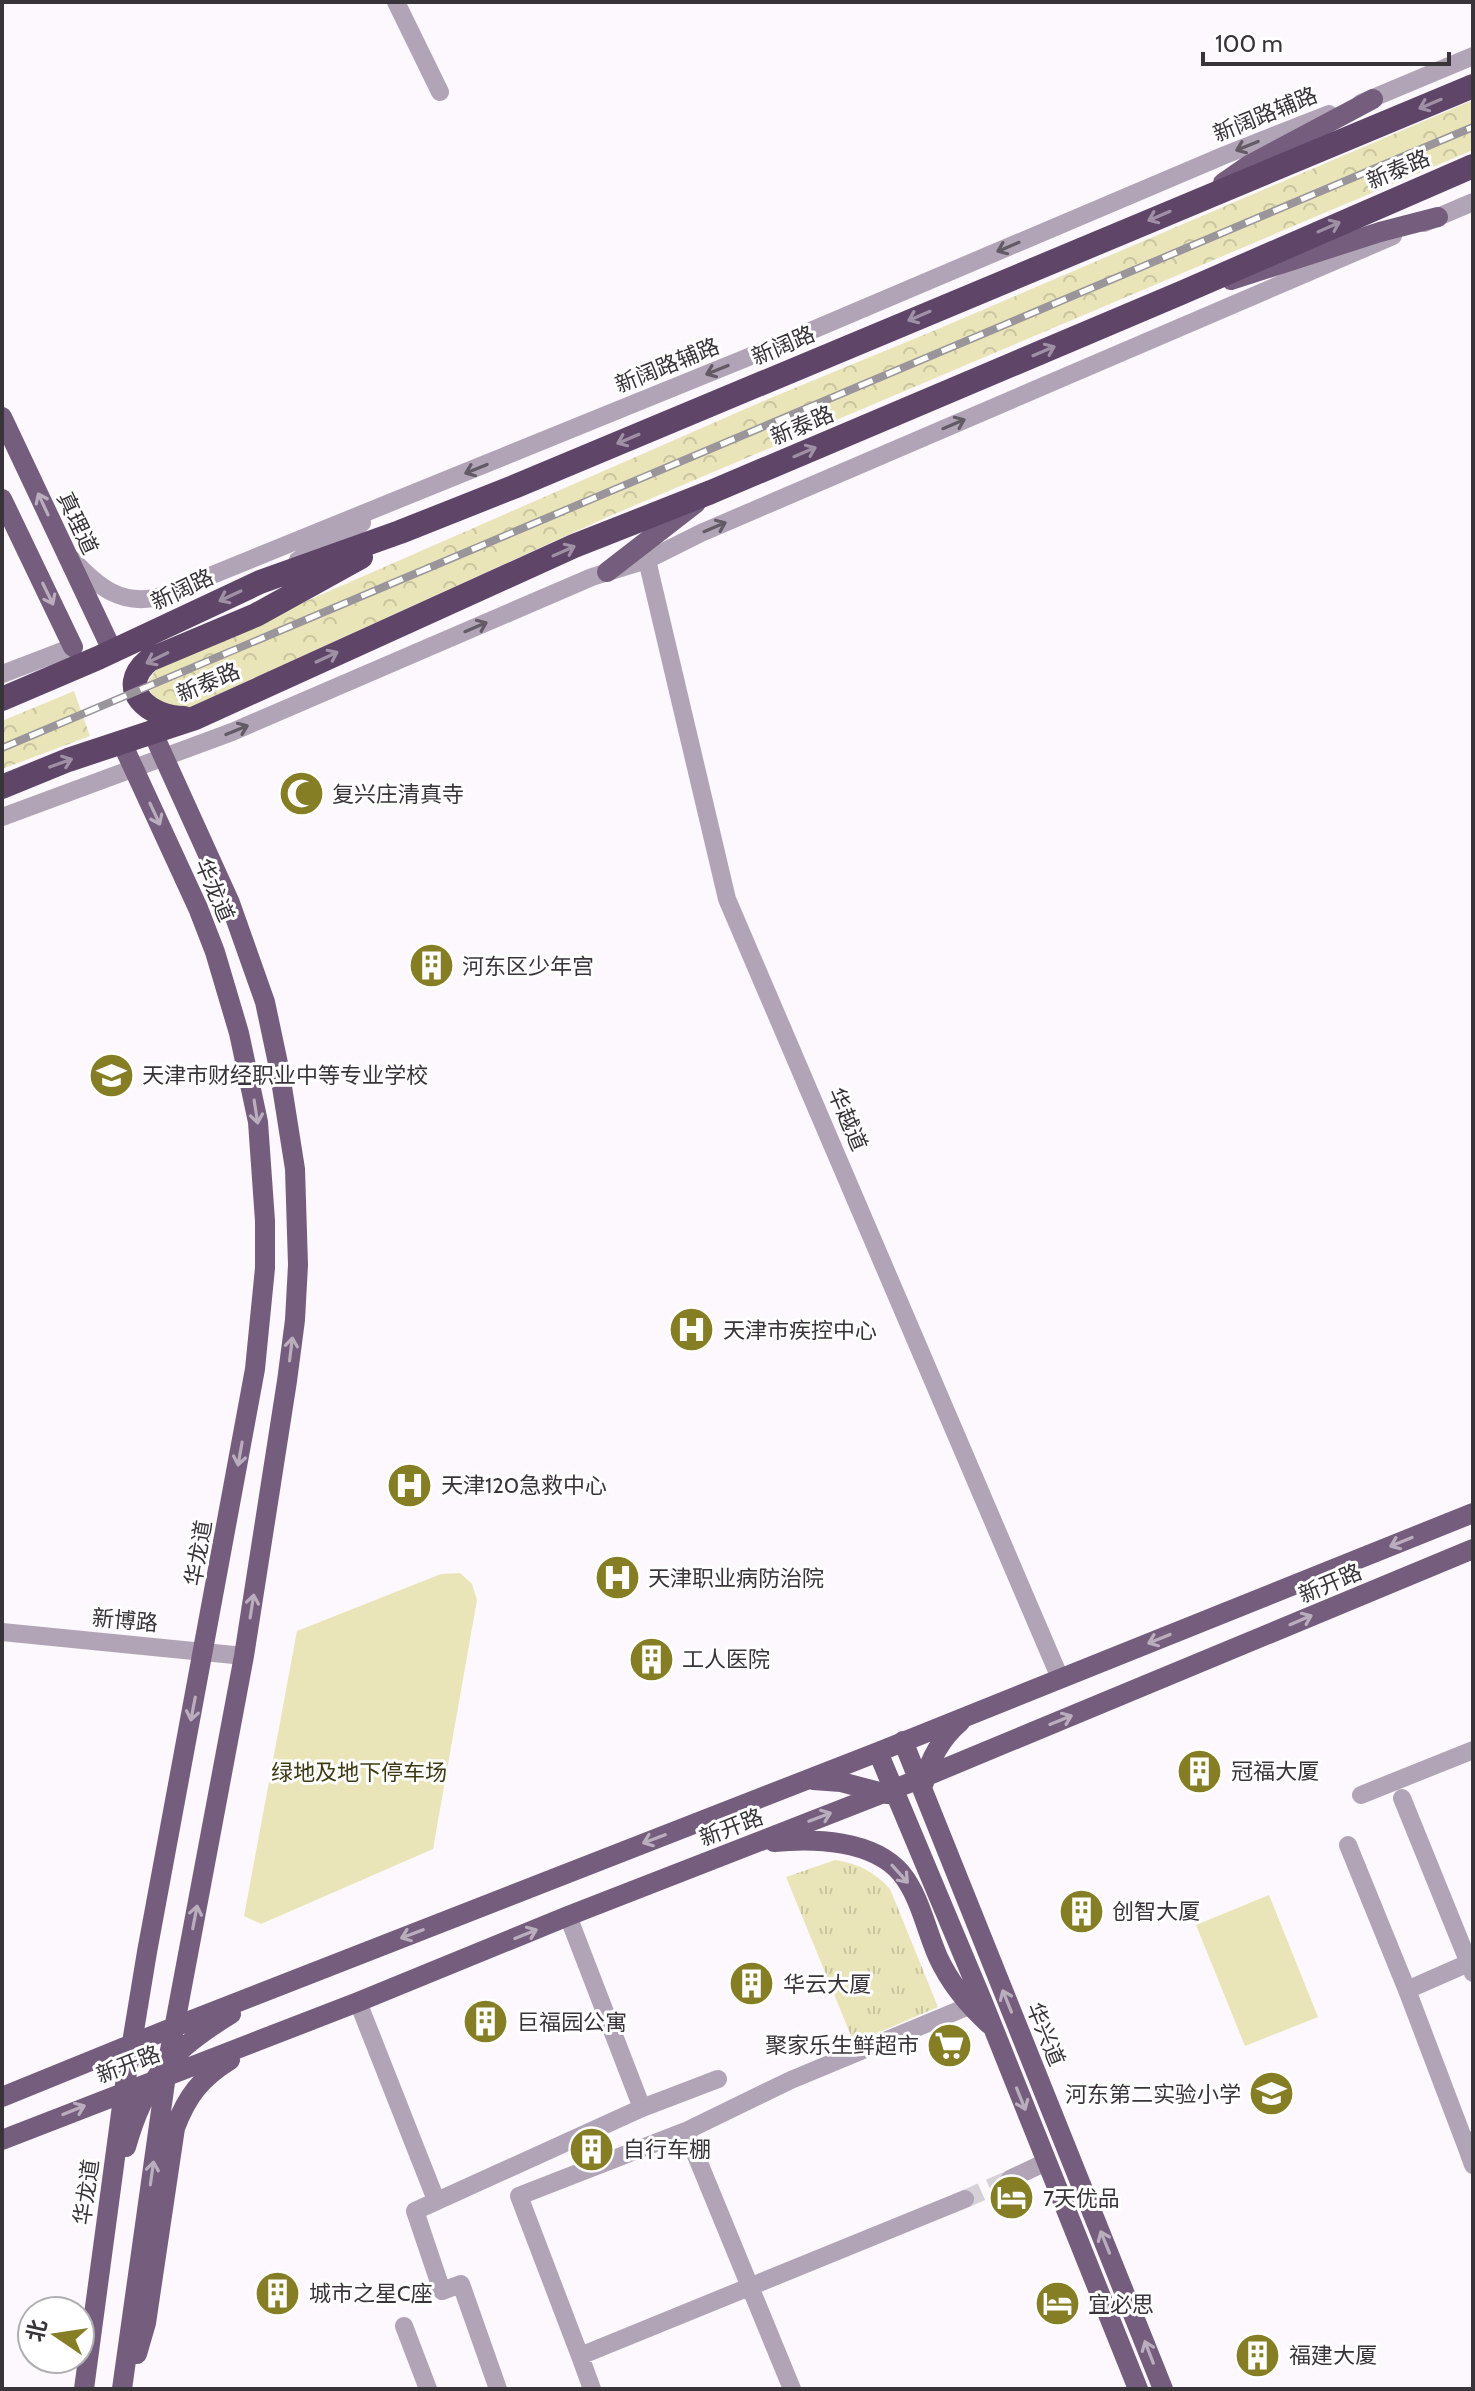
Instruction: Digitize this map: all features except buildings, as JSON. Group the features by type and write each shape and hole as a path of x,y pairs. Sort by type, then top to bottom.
{"highway":[{"name":"新阔路","path":"2,699 260,582 400,532 1473,86"},
{"name":"新泰路","path":"2,787 59,764 195,718 574,546 711,492 1473,166"},
{"path":"195,718 164,716 145,707 136,682 142,666 149,660 256,615 340,571 400,532"}],"main road":[{"path":"1198,200 1249,165 1373,99"},
{"path":"1181,293 1258,273 1380,232 1438,217"},
{"name":"真理道","path":"2,417 112,650"},
{"path":"607,572 711,492"},
{"path":"2,499 73,647"},
{"path":"123,2389 162,2072 174,2027 244,1656 295,1320 298,1211 295,1169 265,1002 230,903 148,762 152,731"},
{"name":"华龙道","path":"84,2389 131,2043 255,1369 265,1268 263,1173 250,1079 223,976 148,762 122,743"},
{"name":"新开路","path":"2,2097 131,2043 878,1752 1473,1513"},
{"name":"新开路","path":"2,2140 124,2091 162,2072 358,2002 747,1846 921,1782 1473,1549"},
{"path":"928,1871 920,1814 921,1782 942,1742 969,1715"},
{"name":"华兴道","path":"903,1741 1163,2389"},
{"path":"878,1752 892,1793 928,1871 976,2003"},
{"path":"805,1780 841,1782 892,1793 920,1814 950,1863"},
{"path":"747,1846 795,1840 833,1843 868,1851 899,1870 909,1884 943,1967 976,2003 992,2027 1138,2389"},
{"path":"106,2225 132,2127 162,2072 212,2025 266,1990"},
{"path":"123,2389 146,2323 175,2128 183,2106 209,2073 271,2035"}],"street":[{"path":"393,2 436,91"},
{"name":"新阔路辅路","path":"65,551 104,590 135,601 147,600 406,498 1225,155 1373,99 1473,56"},
{"path":"2,817 232,732 607,572 647,560 701,533 1473,202"},
{"path":"260,582 406,498"},
{"name":"华越道","path":"647,560 727,899 1060,1678"},
{"path":"2,674 73,647"},
{"name":"新博路","path":"2,1632 244,1656"},
{"path":"1361,1795 1473,1750"},
{"path":"1402,1798 1471,1966 1407,1990"},
{"path":"1348,1845 1469,2142 1473,2165"},
{"path":"568,1916 642,2108"},
{"path":"358,2002 436,2200"},
{"path":"592,2389 519,2196 686,2131 791,2080 976,2003"},
{"path":"498,2389 461,2284 442,2291 415,2211 642,2108 718,2079"},
{"path":"686,2131 792,2389"},
{"path":"1010,2179 1046,2162"},
{"path":"580,2356 965,2199"},
{"path":"404,2326 428,2389"}],"green space":[{"path":"1473,100 1473,150 612,515 188,708 158,707 147,683 165,663 768,399"},
{"path":"74,691 90,736 2,769 2,721"},
{"name":"绿地及地下停车场","path":"460,1573 472,1584 477,1600 433,1849 261,1924 244,1916 297,1631 441,1574"},
{"path":"835,1860 865,1869 890,1889 938,2007 854,2043 786,1877"},
{"path":"1269,1895 1318,2017 1245,2046 1196,1925"}],"tunnel":[{"path":"965,2199 1010,2179"}],"railway":[{"path":"2,748 1473,127"}],"place":[{"name":"复兴庄清真寺","path":"301,794"},
{"name":"河东区少年宫","path":"431,966"},
{"name":"天津市财经职业中等专业学校","path":"111,1075"},
{"name":"天津市疾控中心","path":"692,1330"},
{"name":"天津120急救中心","path":"410,1485"},
{"name":"天津职业病防治院","path":"617,1578"},
{"name":"工人医院","path":"651,1659"},
{"name":"冠福大厦","path":"1200,1771"},
{"name":"创智大厦","path":"1081,1911"},
{"name":"华云大厦","path":"752,1984"},
{"name":"巨福园公寓","path":"486,2022"},
{"name":"聚家乐生鲜超市","path":"950,2045"},
{"name":"河东第二实验小学","path":"1272,2094"},
{"name":"自行车棚","path":"592,2149"},
{"name":"7天优品","path":"1012,2198"},
{"name":"城市之星C座","path":"278,2293"},
{"name":"宜必思","path":"1057,2304"},
{"name":"福建大厦","path":"1258,2355"}]}
